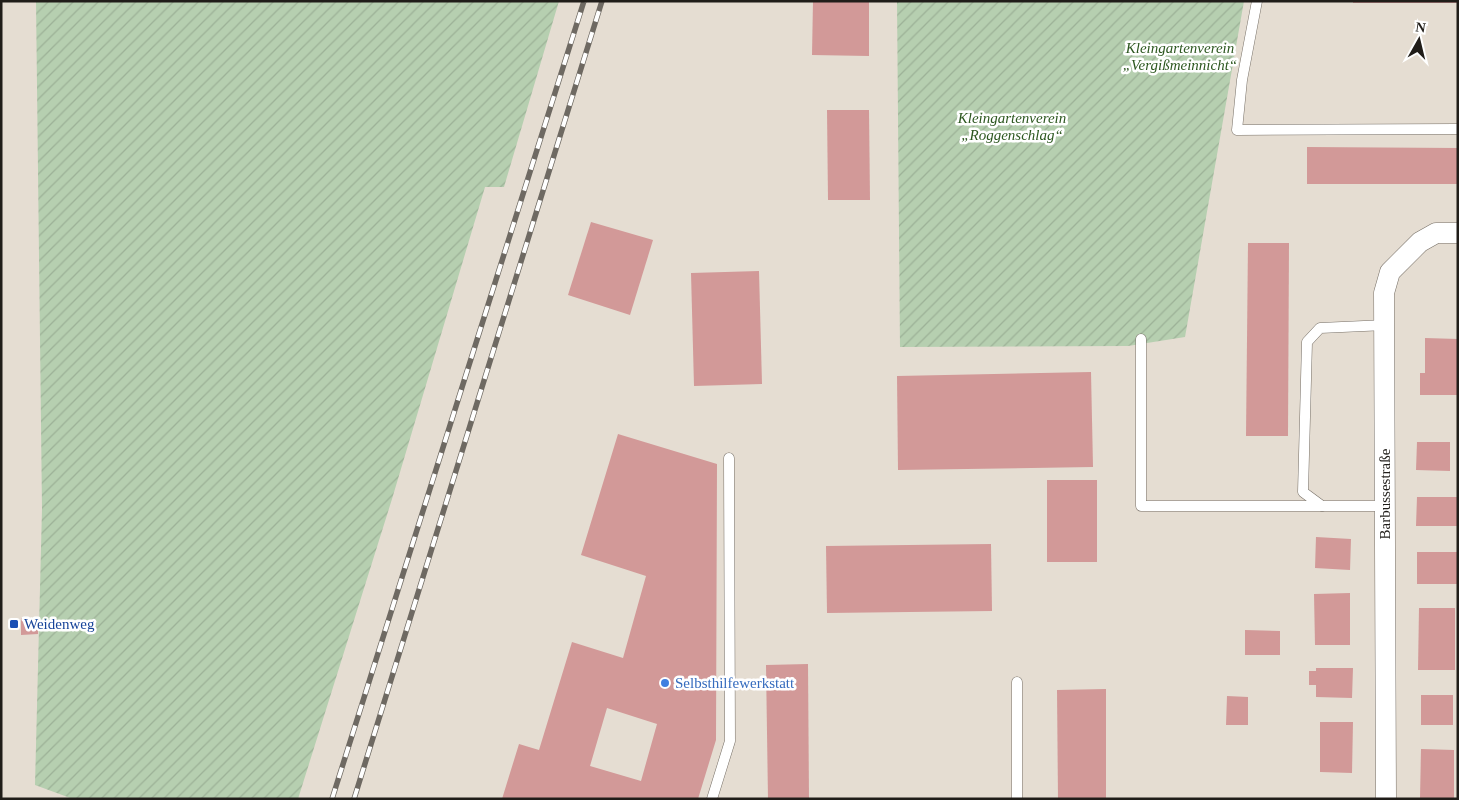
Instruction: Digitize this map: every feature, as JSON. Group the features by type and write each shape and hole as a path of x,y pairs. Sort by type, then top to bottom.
{"street":[{"name":"Barbussestraße","path":"1386,799 1386,325 1384,293 1390,272 1420,242 1436,233 1458,233"}],"lane":[{"path":"1257,1 1242,80 1237,130 1458,129"},
{"path":"1322,506 1303,492 1307,342 1320,328 1386,325"},
{"path":"1141,340 1141,506 1385,506"},
{"path":"712,799 730,741 729,458"},
{"path":"1017,682 1017,799"}],"green space":[{"path":"36,1 559,1 504,187 485,187 392,499 298,799 73,799 35,785 42,509"},
{"name":"Kleingartenverein „Roggenschlag“","path":"897,1 1244,1 1185,337 1128,346 900,347"}],"building":[{"path":"813,1 869,1 869,56 812,55"},
{"path":"1353,1 1458,1 1458,3 1353,3"},
{"path":"827,110 869,110 870,200 828,200"},
{"path":"1307,147 1458,148 1458,184 1307,184"},
{"path":"591,222 653,240 630,315 568,295"},
{"path":"1248,243 1289,243 1288,436 1246,436"},
{"path":"759,271 762,384 694,386 691,273"},
{"path":"1425,338 1458,339 1458,395 1420,395 1420,373 1425,373"},
{"path":"1091,372 1093,467 898,470 897,376"},
{"path":"618,434 717,464 716,740 698,799 502,799 519,744 539,750 572,642 623,658 646,576 581,555","holes":["607,708 657,724 641,781 590,766"]},
{"path":"1417,442 1450,442 1450,471 1416,470"},
{"path":"1047,480 1097,480 1097,562 1047,562"},
{"path":"1417,497 1458,497 1457,526 1416,526"},
{"path":"1316,537 1351,539 1350,570 1315,568"},
{"path":"991,544 992,611 827,613 826,546"},
{"path":"1417,552 1458,552 1458,584 1417,584"},
{"path":"1350,593 1350,645 1315,645 1314,594"},
{"path":"1419,608 1455,608 1455,670 1418,670"},
{"path":"21,618 38,618 38,634 21,635"},
{"path":"1245,630 1280,631 1280,655 1245,655"},
{"path":"808,664 809,799 768,799 766,665"},
{"path":"1316,668 1353,668 1352,698 1316,697 1316,685 1309,685 1309,671 1316,671"},
{"path":"1106,689 1106,799 1058,799 1057,690"},
{"path":"1421,695 1453,695 1453,725 1421,725"},
{"path":"1227,696 1248,697 1248,725 1226,725"},
{"path":"1320,722 1353,722 1352,773 1320,772"},
{"path":"1421,749 1454,750 1454,799 1420,799"}],"railway":[{"path":"332,799 584,1"},
{"path":"354,799 602,1"}],"place":[{"name":"Weidenweg","path":"14,624"},
{"name":"Selbsthilfewerkstatt","path":"665,683"}],"park label":[{"name":"Kleingartenverein „Vergißmeinnicht“","path":"1180,56"}]}
